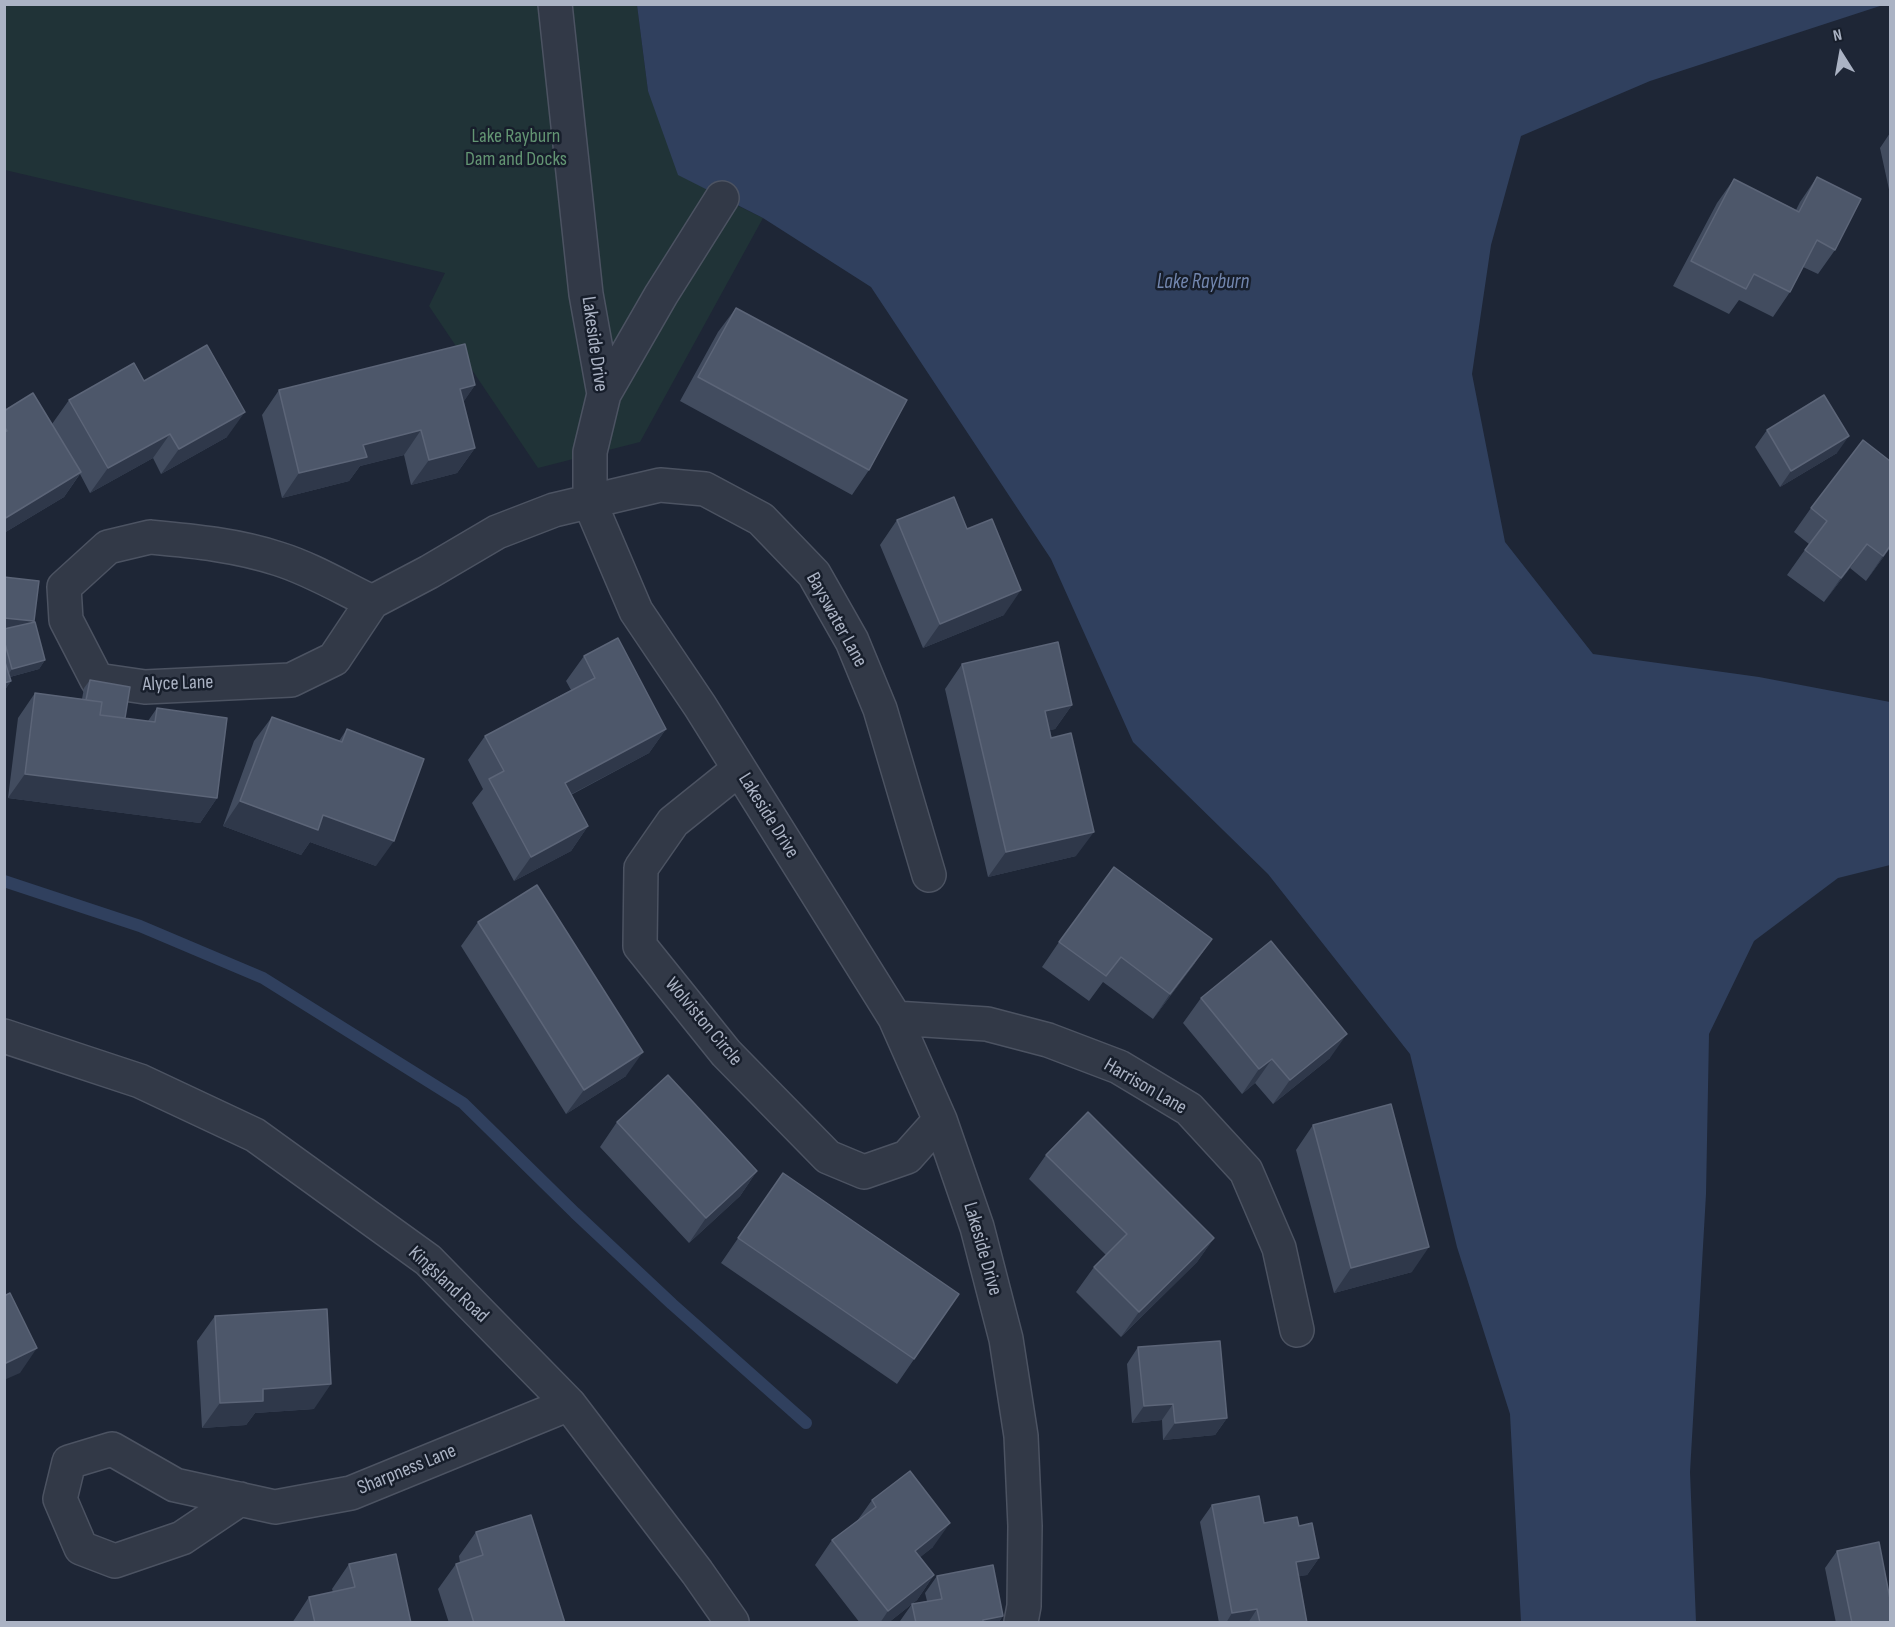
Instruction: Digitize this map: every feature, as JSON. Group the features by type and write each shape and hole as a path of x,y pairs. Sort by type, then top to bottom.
{"street":[{"name":"Lakeside Drive","path":"555,4 586,294 604,394 591,452 590,502 636,611 700,706 895,1018 940,1120 978,1227 1006,1339 1021,1436 1024,1526 1024,1606 1021,1623"},
{"path":"604,394 661,295 722,198"},
{"name":"Bayswater Lane","path":"590,502 660,484 705,489 761,519 814,574 852,641 880,709 929,875"},
{"name":"Alyce Lane","path":"372,602 279,559 188,540 150,537 108,548 64,587 66,620 97,680 145,687 291,680 334,659 372,602 497,532 554,510 590,502"},
{"name":"Wolviston Circle","path":"739,770 673,822 641,868 640,946 726,1053 828,1157 864,1172 907,1157 940,1120"},
{"name":"Harrison Lane","path":"895,1018 987,1024 1048,1040 1119,1067 1189,1109 1246,1171 1279,1248 1297,1330"},
{"name":"Kingsland Road","path":"4,1036 140,1081 255,1135 428,1260 569,1404 697,1572 732,1623"},
{"name":"Sharpness Lane","path":"240,1499 182,1538 115,1562 81,1548 60,1499 69,1462 112,1449 175,1485 240,1499 275,1507 351,1493 569,1404"}],"green space":[{"name":"Lake Rayburn Dam and Docks","path":"5,5 637,5 648,91 722,198 763,218 640,442 538,468 429,306 445,273 5,170"}],"water":[{"name":"Lake Rayburn","path":"637,5 1883,5 1650,81 1521,136 1491,245 1472,374 1505,542 1593,654 1759,677 1890,702 1890,865 1838,878 1754,941 1709,1034 1706,1194 1690,1472 1696,1622 1521,1622 1510,1414 1457,1247 1410,1054 1268,874 1133,742 1051,559 871,287 763,218 678,175 648,91"}],"building":[{"path":"1817,177 1861,199 1835,250 1817,240 1790,292 1754,274 1746,289 1691,261 1734,179 1799,212"},
{"path":"736,308 907,400 869,470 698,377"},
{"path":"465,344 475,385 460,389 475,448 429,460 421,430 363,445 367,457 299,473 279,390"},
{"path":"207,345 245,412 179,449 170,434 108,468 69,400 134,363 144,381"},
{"path":"33,393 81,472 4,519 4,432 7,431 4,426 4,411"},
{"path":"1824,395 1849,436 1791,471 1767,430"},
{"path":"1863,440 1890,461 1890,546 1883,556 1867,544 1841,578 1805,550 1827,521 1811,508"},
{"path":"954,497 967,529 992,519 1021,590 940,624 897,520"},
{"path":"4,577 39,581 34,621 4,618"},
{"path":"35,622 45,660 12,669 4,640 4,629"},
{"path":"618,638 666,729 565,783 588,826 531,857 489,779 504,771 485,736 595,678 584,656"},
{"path":"1058,642 1072,705 1045,711 1051,738 1071,733 1094,832 1006,852 962,664"},
{"path":"4,659 11,681 4,683"},
{"path":"90,680 130,687 125,718 100,715 102,702 86,700"},
{"path":"35,693 102,702 100,715 155,722 157,708 227,718 217,798 25,774"},
{"path":"272,717 342,742 347,729 424,759 394,841 323,815 318,830 240,801"},
{"path":"1114,867 1212,939 1170,994 1121,957 1106,976 1059,942"},
{"path":"537,885 643,1052 584,1090 478,922"},
{"path":"1271,941 1347,1034 1290,1080 1272,1059 1259,1069 1201,998"},
{"path":"668,1075 757,1171 706,1218 617,1122"},
{"path":"1391,1104 1429,1247 1351,1268 1313,1125"},
{"path":"1088,1112 1214,1238 1139,1312 1094,1267 1127,1234 1046,1155"},
{"path":"783,1173 959,1294 914,1359 738,1238"},
{"path":"10,1293 37,1348 4,1364 4,1296"},
{"path":"327,1309 331,1384 263,1389 263,1401 220,1403 215,1316"},
{"path":"1220,1341 1227,1418 1175,1423 1173,1404 1144,1406 1138,1347"},
{"path":"910,1471 950,1523 915,1551 934,1575 888,1611 832,1540 876,1507 872,1500"},
{"path":"1259,1496 1264,1523 1297,1517 1299,1526 1312,1523 1319,1558 1296,1562 1307,1623 1260,1623 1257,1609 1232,1613 1212,1505"},
{"path":"531,1515 565,1623 474,1623 456,1564 483,1555 476,1532"},
{"path":"1879,1542 1890,1599 1890,1623 1852,1623 1837,1551"},
{"path":"396,1554 411,1623 315,1623 309,1597 355,1587 349,1564"},
{"path":"993,1565 1003,1616 983,1620 983,1623 916,1623 912,1604 942,1599 937,1576"}],"waterway":[{"path":"4,881 140,926 263,978 463,1103 672,1304 806,1423"}]}
